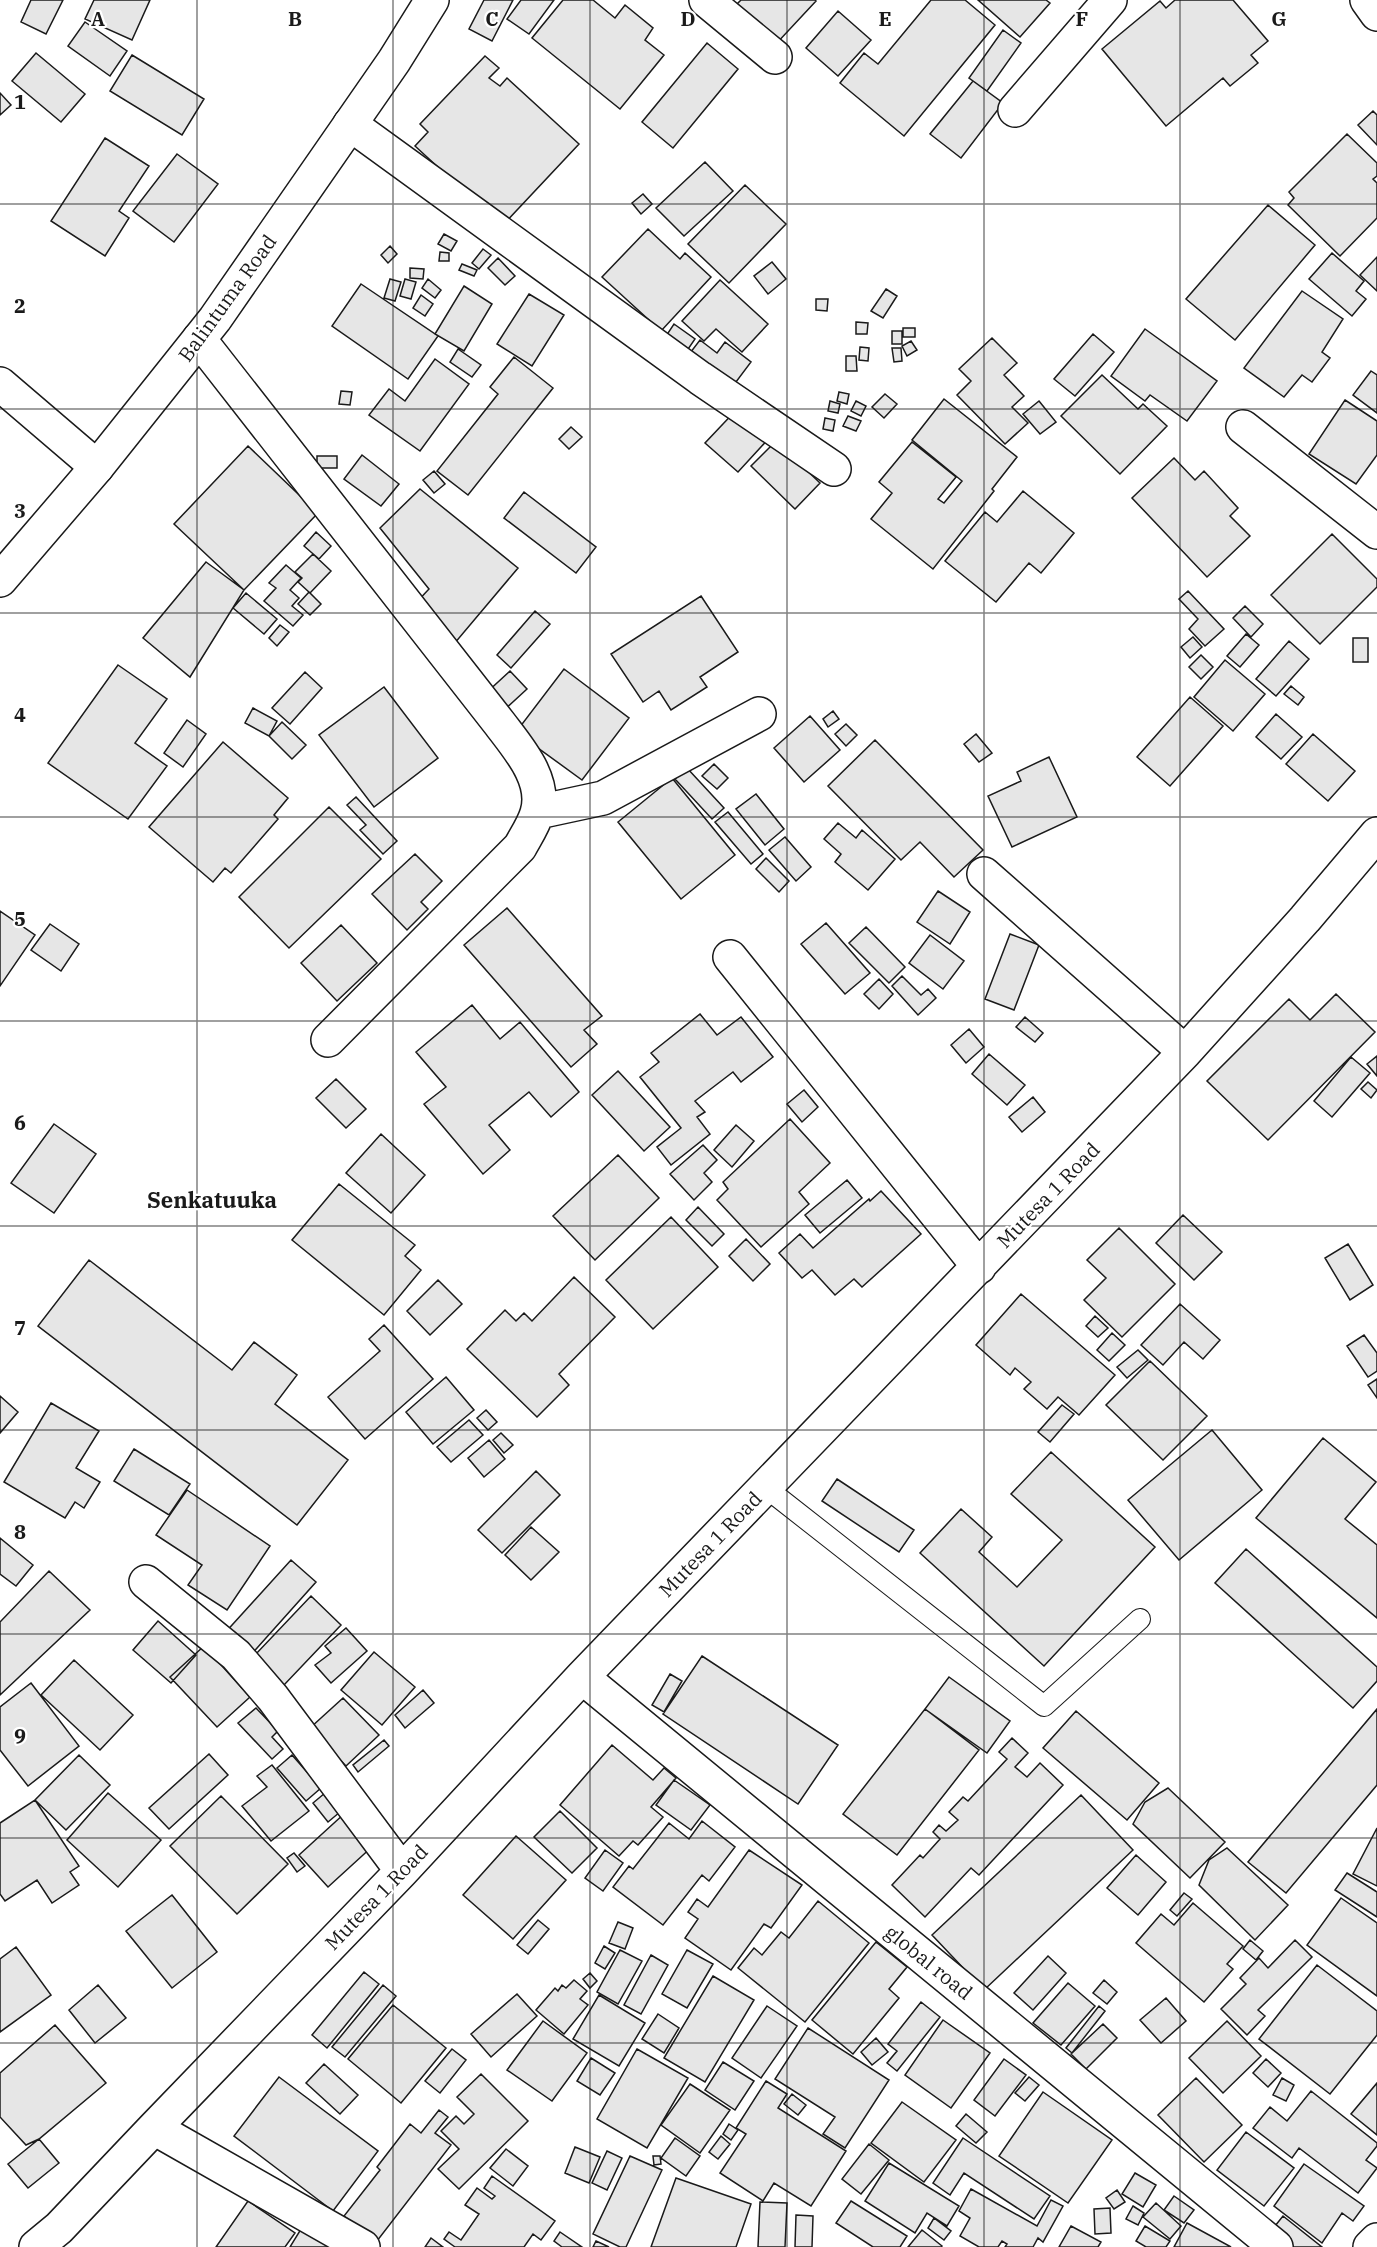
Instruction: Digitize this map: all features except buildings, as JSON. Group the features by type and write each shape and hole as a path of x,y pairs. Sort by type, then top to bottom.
{"street":[{"name":"Balintuma Road","path":"0,580 97,467 199,339 394,61 432,0"},
{"path":"706,0 775,57"},
{"path":"1015,110 1110,0"},
{"path":"1366,0 1377,14"},
{"path":"350,124 699,378 834,469"},
{"path":"199,339 507,733 527,761 538,787 538,812 520,847 328,1040"},
{"path":"0,384 97,467"},
{"path":"1243,427 1377,532"},
{"path":"538,812 603,798 759,714"},
{"name":"Mutesa 1 Road","path":"36,2247 59,2228 402,1871 582,1677 1185,1052 1305,920 1377,834"},
{"path":"984,874 1185,1052"},
{"path":"730,957 979,1267"},
{"path":"146,1582 236,1655 273,1698 402,1871"},
{"name":"global road","path":"582,1677 1276,2247"},
{"path":"154,2128 363,2247"},
{"path":"1370,2247 1377,2240"}],"lane":[{"path":"765,1487 1044,1706 1140,1619"}],"district":[{"name":"Senkatuuka","path":"212,1199"}]}
